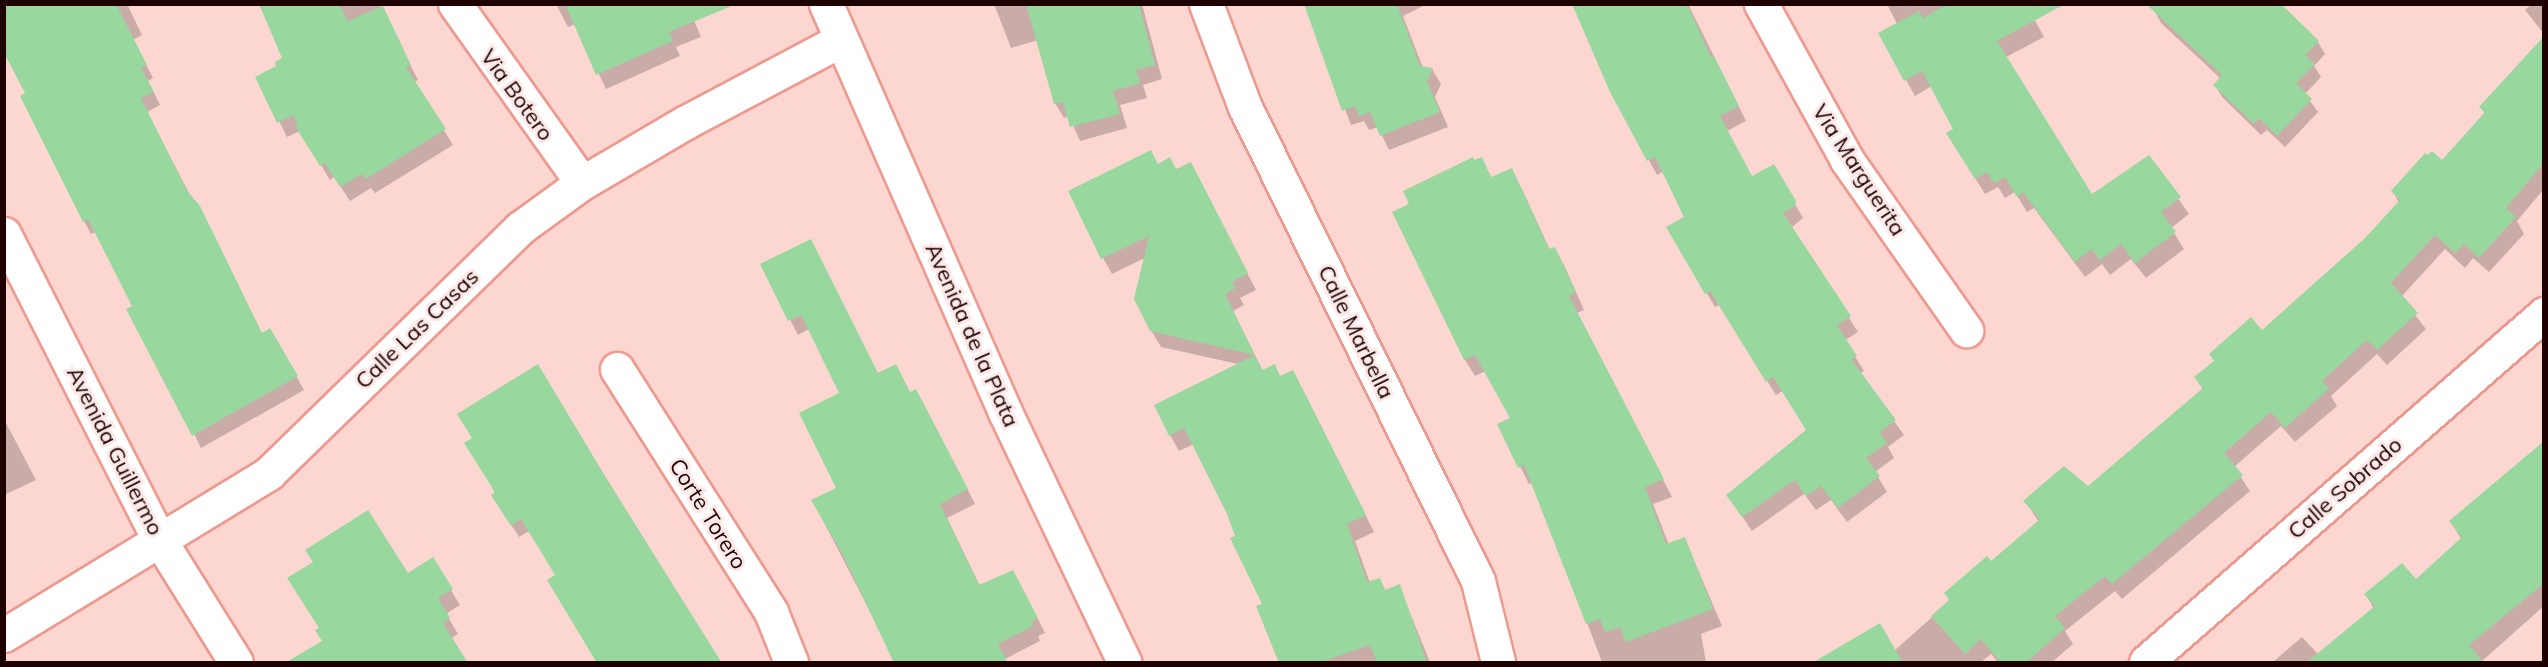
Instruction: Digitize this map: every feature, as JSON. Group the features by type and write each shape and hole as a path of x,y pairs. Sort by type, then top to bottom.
{"street":[{"name":"Via Botero","path":"454,4 582,183"},
{"name":"Avenida de la Plata","path":"826,4 1005,412 1124,663"},
{"name":"Calle Marbella","path":"1206,4 1245,107 1478,581 1498,663"},
{"name":"Via Marguerita","path":"1761,4 1847,159 1966,330"},
{"name":"Calle Las Casas","path":"4,635 269,473 520,228 582,183 686,122 841,40"},
{"name":"Avenida Guillermo","path":"4,234 159,539 236,663"},
{"name":"Calle Sobrado","path":"2146,663 2544,314"},
{"name":"Corte Torero","path":"617,369 771,612 791,663"}],"building":[{"path":"4,4 116,4 147,65 141,68 154,92 141,98 187,191 200,206 262,333 270,328 298,376 192,436 126,309 132,306 88,219 83,222 20,96 25,93 4,53"},
{"path":"259,4 339,4 348,21 383,6 411,65 406,67 446,129 366,179 362,174 340,187 325,163 320,166 298,131 294,115 277,123 255,77 276,66 275,62 282,58"},
{"path":"565,4 734,5 669,32 673,41 596,75"},
{"path":"1026,4 1139,4 1155,65 1136,70 1140,83 1113,91 1120,114 1070,127 1063,102 1054,104"},
{"path":"1304,4 1397,4 1420,66 1433,68 1427,81 1440,112 1380,136 1370,112 1359,116 1355,106 1342,111"},
{"path":"1572,4 1687,4 1711,57 1714,56 1739,106 1720,116 1752,176 1774,164 1796,201 1795,206 1783,213 1851,316 1837,325 1857,356 1851,359 1896,420 1880,432 1887,443 1866,458 1880,476 1838,508 1821,486 1806,496 1795,480 1742,517 1726,495 1806,430 1773,377 1766,382 1710,291 1705,294 1666,227 1684,217 1655,157 1647,161 1610,92"},
{"path":"1948,4 2065,4 1997,41 2092,194 2149,155 2181,197 2161,212 2176,232 2135,263 2121,244 2100,260 2092,249 2075,262 2023,192 2017,197 2005,177 1994,183 1987,172 1975,179 1946,133 1953,129 1922,71 1904,81 1878,33 1919,11 1923,18"},
{"path":"2146,4 2281,4 2319,41 2305,55 2315,64 2296,83 2312,99 2277,136 2259,118 2254,124 2213,85 2222,75"},
{"path":"2544,36 2544,163 2506,208 2516,217 2479,258 2464,244 2455,253 2435,235 2391,283 2418,313 2377,350 2367,340 2322,381 2329,389 2285,428 2271,412 2224,453 2243,475 2112,584 2105,576 2055,616 2065,628 2026,663 2001,663 1981,639 1965,654 1931,616 1949,600 1944,593 1987,556 1991,561 2040,519 2023,501 2064,466 2088,486 2203,388 2194,377 2214,361 2209,354 2251,317 2262,330 2365,238 2400,200 2391,191 2425,153 2428,155 2432,151 2442,160 2485,112 2479,107"},
{"path":"1151,150 1158,164 1170,157 1176,169 1191,162 1248,273 1232,282 1236,288 1225,294 1255,355 1150,331 1134,299 1149,236 1101,259 1068,191"},
{"path":"1473,157 1474,160 1482,157 1491,177 1512,168 1549,249 1555,247 1576,292 1569,296 1664,479 1645,487 1666,544 1685,537 1713,609 1626,642 1620,627 1605,632 1600,619 1586,624 1524,465 1518,468 1497,424 1510,418 1475,355 1464,360 1392,212 1409,204 1403,191"},
{"path":"811,239 878,373 896,364 910,392 916,389 968,489 940,504 979,585 1013,570 1038,618 1031,622 1033,626 998,644 1008,663 894,663 842,553 811,500 836,488 799,413 839,393 801,315 788,321 760,264"},
{"path":"1255,355 1262,370 1275,364 1280,376 1293,370 1366,515 1347,524 1367,582 1380,578 1385,590 1400,584 1427,663 1377,663 1370,645 1318,663 1279,663 1256,606 1262,604 1230,538 1235,536 1227,514 1184,428 1169,436 1154,405"},
{"path":"538,364 606,478 722,663 597,663 547,580 555,575 521,519 511,526 491,495 495,492 464,443 472,438 457,414"},
{"path":"2544,441 2544,583 2469,645 2484,663 2306,663 2375,606 2364,594 2402,563 2416,579 2462,537 2449,521"},
{"path":"368,510 408,573 433,557 453,589 438,598 450,618 443,623 468,663 285,663 322,641 315,630 319,628 287,578 313,562 305,550"},
{"path":"1880,623 1903,663 1812,663"}]}
